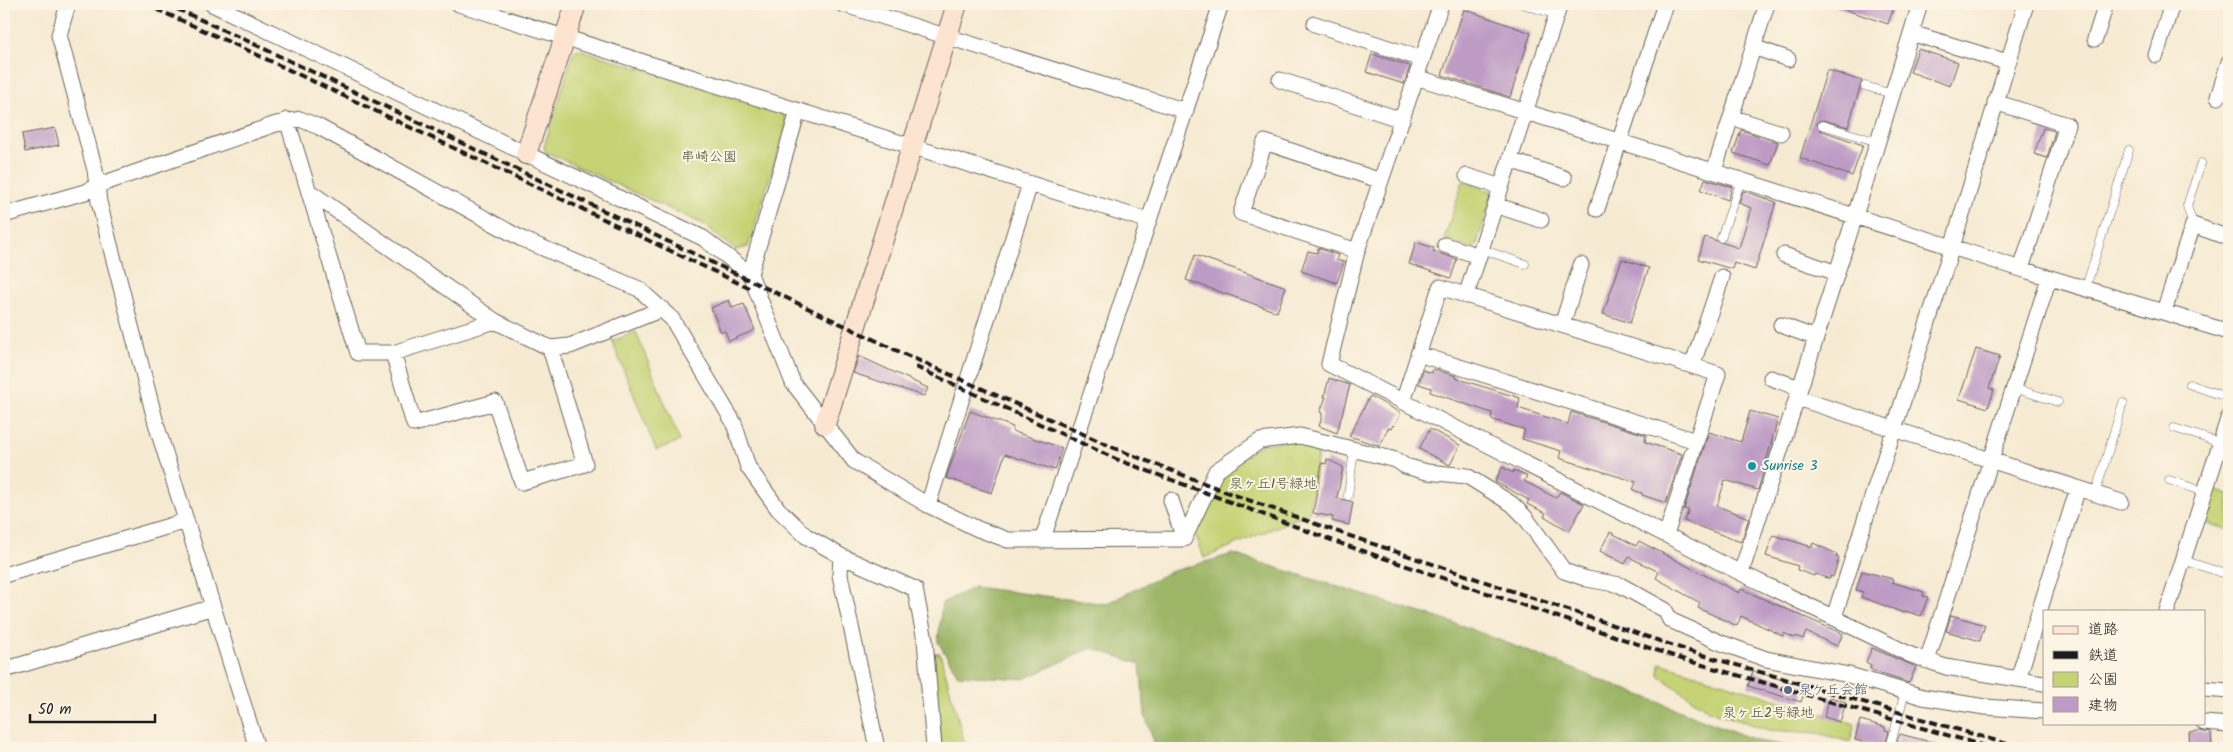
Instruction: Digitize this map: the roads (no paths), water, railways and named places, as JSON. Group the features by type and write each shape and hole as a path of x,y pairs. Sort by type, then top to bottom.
{"street":[{"path":"68,4 59,35 95,170 96,186 157,427 257,748"},
{"path":"212,4 703,238 750,274 793,382 854,461 928,505 978,529 1008,540 1184,539"},
{"path":"459,4 1149,221"},
{"path":"526,154 576,4"},
{"path":"842,4 1186,111"},
{"path":"825,424 957,4"},
{"path":"1042,541 1221,4"},
{"path":"1441,4 1357,251 1329,364 1741,573 1912,655 1946,667 2043,683"},
{"path":"1597,208 1665,4"},
{"path":"1714,171 1767,4"},
{"path":"1741,573 1855,216 1920,4"},
{"path":"1834,617 1952,247 2026,4"},
{"path":"2095,39 2106,4"},
{"path":"2156,55 2172,4"},
{"path":"1466,296 1559,9"},
{"path":"1315,24 1422,59"},
{"path":"1911,33 2008,62"},
{"path":"1753,47 1788,59"},
{"path":"2218,97 2229,62"},
{"path":"1416,77 2049,278 2086,287 2229,332"},
{"path":"1280,80 1402,120"},
{"path":"1995,102 2067,125 2022,269"},
{"path":"750,274 798,111"},
{"path":"1731,117 1781,133"},
{"path":"4,216 86,192 96,186 288,120 300,119 319,127 522,239 639,289 672,319 734,423 748,467 778,509 806,536 841,556 915,589 924,640 934,748"},
{"path":"288,120 358,353 393,353 495,321"},
{"path":"1357,251 1242,213 1265,142 1381,181"},
{"path":"1510,160 1564,178"},
{"path":"1467,176 1501,187"},
{"path":"928,505 1030,184"},
{"path":"310,192 495,321 550,348 570,346 662,309"},
{"path":"1495,205 1541,220"},
{"path":"2164,312 2193,225 2229,238"},
{"path":"1445,245 1480,252"},
{"path":"1784,255 1837,273"},
{"path":"1562,325 1581,265"},
{"path":"1692,366 1722,277"},
{"path":"1928,661 2049,278"},
{"path":"1403,402 1440,287 1718,374 1666,535"},
{"path":"1780,325 1816,338"},
{"path":"393,353 414,424 495,402 522,482 585,464 550,348"},
{"path":"1418,354 1696,441"},
{"path":"1771,378 1798,393 1894,429 2121,502"},
{"path":"2167,610 2229,416"},
{"path":"1184,539 1216,471 1260,440 1300,436 1396,460 1405,466 1427,472 1467,476 1512,504 1525,517 1564,571 1587,579 1620,585 1665,610 1670,620 1719,642 1766,659 1849,675 1923,697 1985,707 2043,711"},
{"path":"2018,678 2078,488"},
{"path":"1171,500 1184,539"},
{"path":"4,575 186,521"},
{"path":"841,556 840,574 877,748"},
{"path":"4,670 213,607"},
{"path":"2206,689 2229,691"},
{"path":"2206,723 2229,725"}],"lane":[{"path":"1522,4 1559,9"},
{"path":"1865,86 1892,94"},
{"path":"1822,124 1878,142"},
{"path":"2086,287 2129,150"},
{"path":"2193,225 2187,206 2201,163"},
{"path":"1721,238 1740,180"},
{"path":"1480,252 1525,264"},
{"path":"2190,384 2229,398"},
{"path":"2014,388 2058,402"},
{"path":"2095,494 2123,403"},
{"path":"2174,428 2221,443"},
{"path":"1348,496 1354,450"},
{"path":"2169,480 2205,492"},
{"path":"2183,560 2229,575"},
{"path":"1890,747 1905,692"}],"railway":[{"path":"145,4 247,50 749,288"},
{"path":"166,4 252,43 902,353 1119,450 1237,496 1347,535 1692,652 2021,748"},
{"path":"916,367 1116,459 1342,544 1685,660 1992,748"}],"place":[{"name":"Sunrise 3","path":"1752,466"},
{"name":"泉ケ丘会館","path":"1788,690"}],"park label":[{"name":"串崎公園","path":"709,157"},
{"name":"泉ヶ丘1号緑地","path":"1273,484"},
{"name":"泉ヶ丘2号緑地","path":"1768,713"}]}
